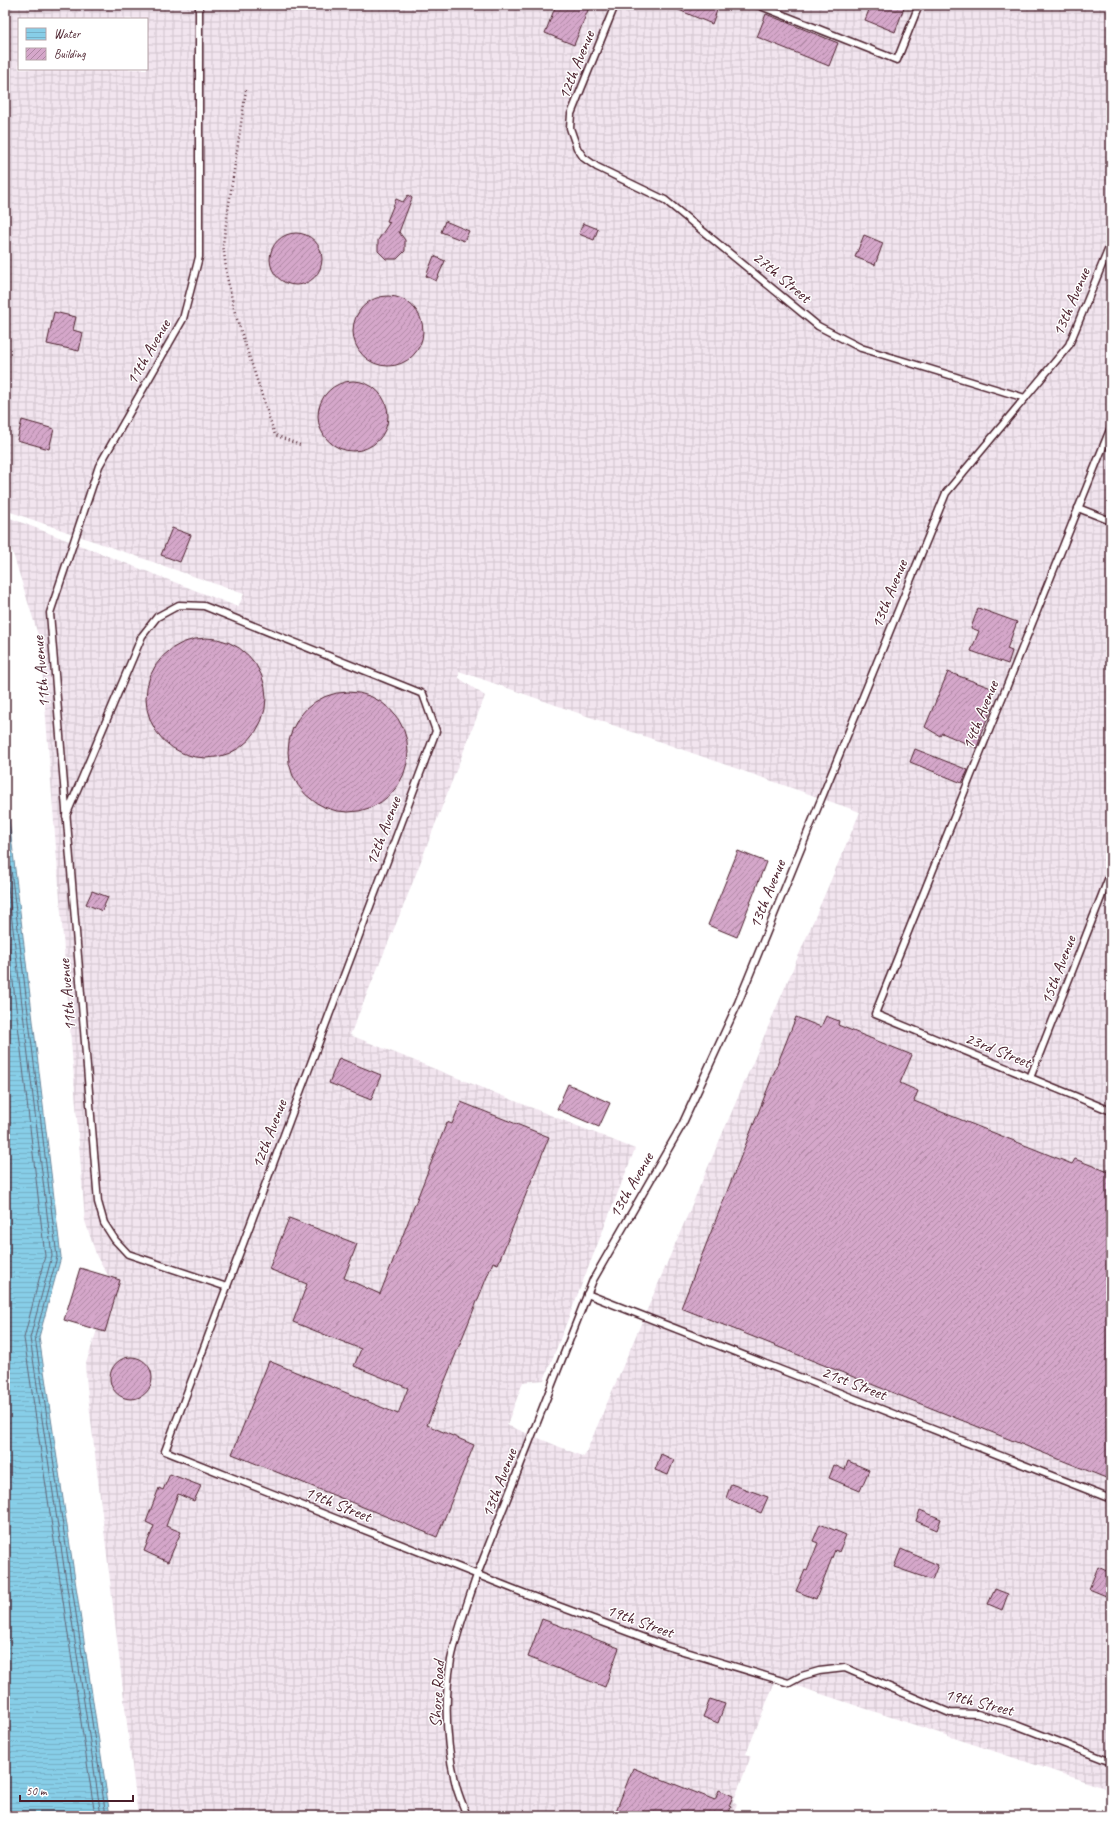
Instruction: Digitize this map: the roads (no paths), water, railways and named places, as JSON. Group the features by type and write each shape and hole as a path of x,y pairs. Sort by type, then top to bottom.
{"lane":[{"name":"11th Avenue","path":"199,5 199,257 183,319 99,466 50,613 98,1202 104,1223 115,1240 128,1254 227,1287"},
{"name":"12th Avenue","path":"571,114 616,5"},
{"path":"758,5 896,60 919,5"},
{"name":"27th Street","path":"571,114 570,128 577,148 584,158 597,167 665,200 818,326 861,348 1025,398"},
{"name":"13th Avenue","path":"477,1575 593,1280 682,1125 738,1003 946,493 1070,345 1111,243"},
{"name":"14th Avenue","path":"875,1014 1111,427"},
{"path":"1078,508 1111,521"},
{"name":"12th Avenue","path":"66,816 142,636 157,617 180,605 204,606 424,694 436,731 165,1451"},
{"name":"15th Avenue","path":"1030,1078 1111,872"},
{"name":"23rd Street","path":"875,1014 1111,1111"},
{"name":"21st Street","path":"587,1294 1111,1499"},
{"name":"19th Street","path":"165,1451 477,1575 663,1645 789,1683 802,1676 819,1671 845,1668 950,1712 977,1714 1016,1725 1111,1762"},
{"name":"Shore Road","path":"467,1816 455,1782 447,1728 448,1692 452,1659 466,1607 477,1575"}],"water":[{"path":"5,785 61,1257 39,1337 110,1816 5,1816"}]}
